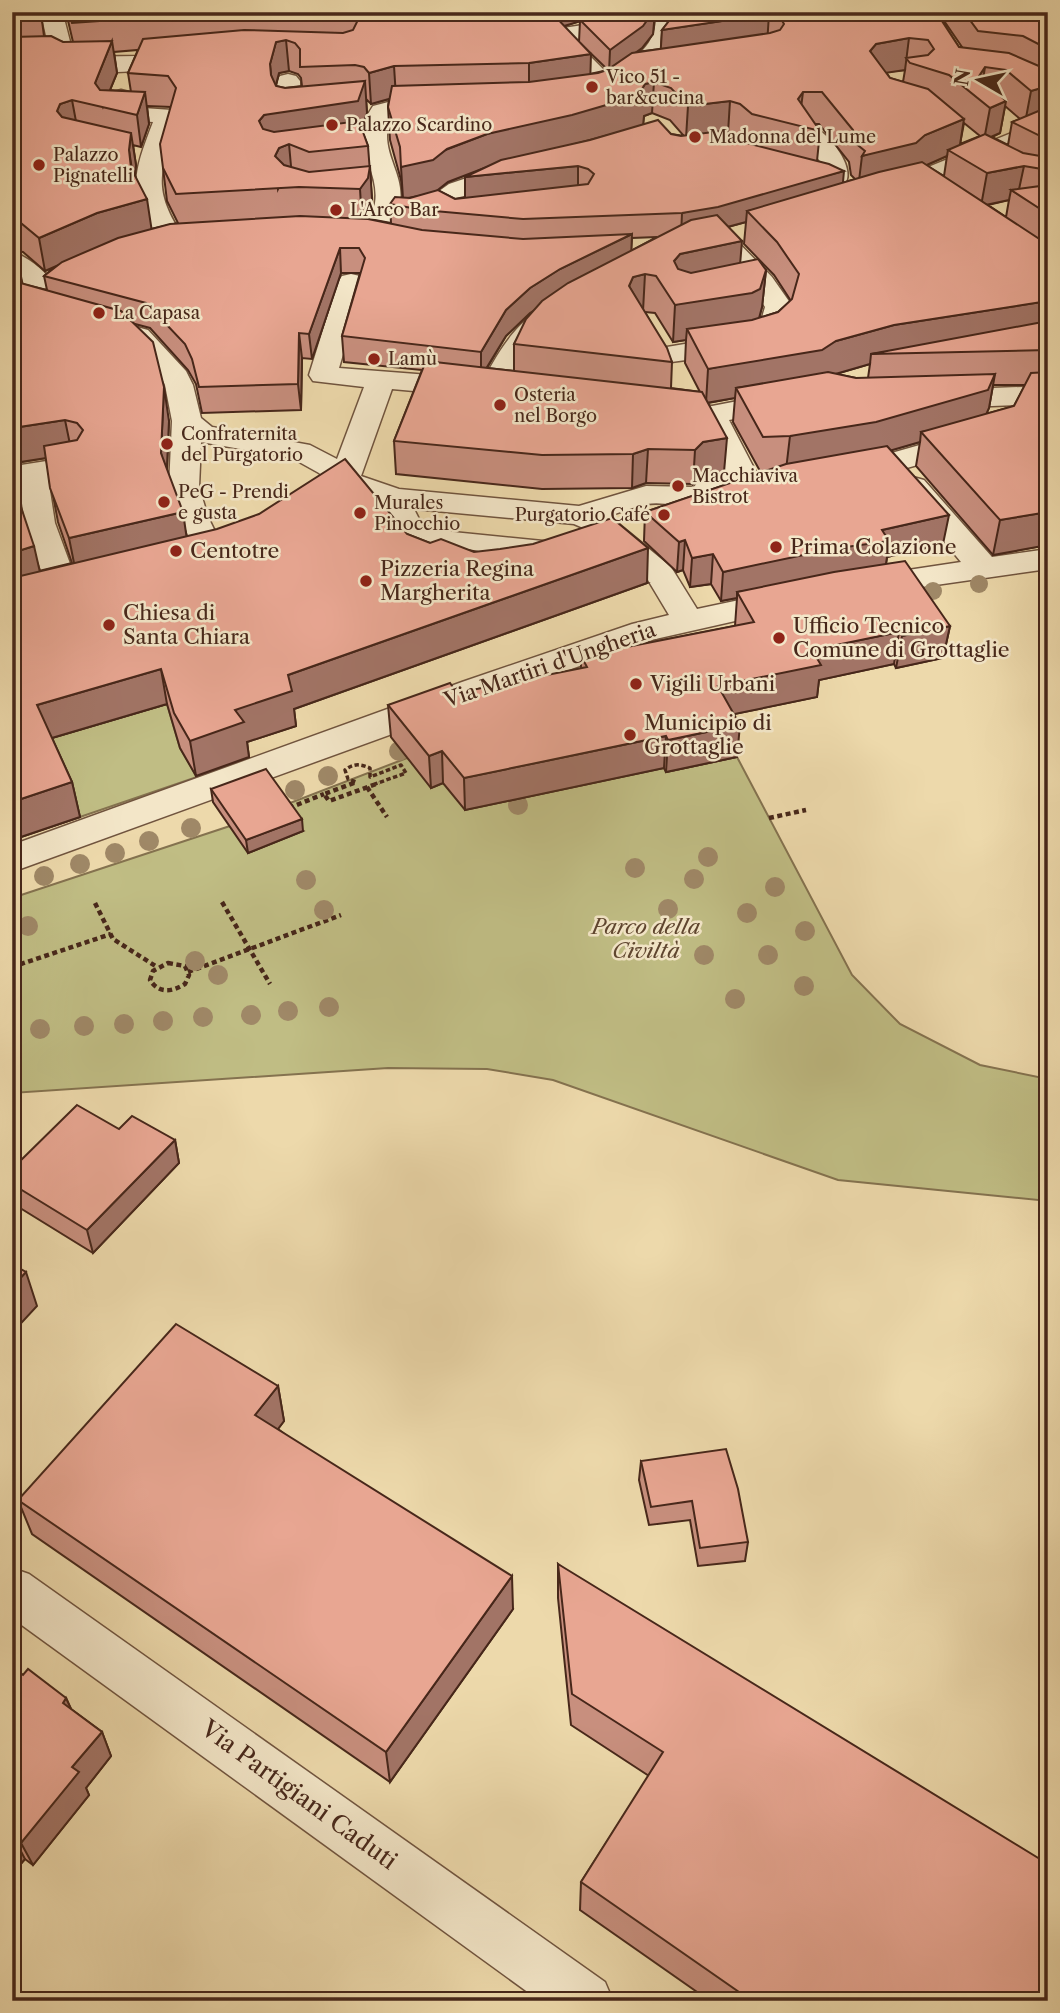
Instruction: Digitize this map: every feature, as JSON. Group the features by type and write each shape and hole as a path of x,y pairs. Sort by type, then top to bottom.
{"street":[{"path":"62,12 54,22 63,58 68,64 136,63 210,55"},
{"path":"614,88 652,55 672,24"},
{"path":"614,88 559,38 613,26 672,24"},
{"path":"38,59 63,58"},
{"path":"136,63 114,114 165,118 192,115"},
{"path":"614,88 675,69"},
{"path":"288,80 288,110 343,107"},
{"path":"343,232 382,236 386,198 371,141 374,124 381,111 396,107 468,104"},
{"path":"165,118 147,182 153,213 171,240"},
{"path":"868,196 933,191 930,175 972,144 1013,129 1048,125"},
{"path":"809,132 835,164 841,181 810,172"},
{"path":"344,145 371,141"},
{"path":"972,144 1012,169"},
{"path":"127,153 152,159"},
{"path":"360,190 386,198 410,210 456,205 458,189 497,174 536,165"},
{"path":"694,245 752,230"},
{"path":"721,240 751,286 779,306 772,333 757,340 658,344 746,481"},
{"path":"12,260 26,299"},
{"path":"26,299 67,274"},
{"path":"351,282 323,375 506,392 511,352 530,330 568,306"},
{"path":"26,299 138,336 172,371 179,385 187,421 184,487 193,517 197,557 241,542"},
{"path":"333,487 358,441 381,380"},
{"path":"580,515 646,495 703,496 712,484 783,482 892,461 1002,417 1048,395"},
{"path":"642,408 703,414 811,396"},
{"path":"918,399 1002,417"},
{"path":"187,421 203,434 314,457 338,456 358,441"},
{"path":"314,457 333,487 395,498 580,515 599,523 660,574 688,620"},
{"path":"892,461 983,567"},
{"path":"64,589 40,523 32,471 72,466"},
{"path":"395,498 404,524 413,534 426,539 554,552 618,537"},
{"name":"Via Martiri d'Ungheria","path":"12,859 642,631 830,591 1048,559"},
{"name":"Via Partigiani Caduti","path":"12,1590 586,2001"}],"path":[{"path":"288,809 324,794 356,782 344,774 347,768 356,764 368,766 372,771 370,777 401,765 406,773 329,801 324,794"},
{"path":"367,788 387,817"},
{"path":"769,818 806,810"},
{"path":"222,902 270,984"},
{"path":"95,903 113,939 157,967"},
{"path":"188,972 341,915"},
{"path":"12,967 111,934"},
{"path":"174,963 185,966 188,972 186,984 167,992 155,988 150,980 157,967 174,963"}],"green space":[{"path":"167,704 180,748 197,777 80,817 45,740"},
{"name":"Parco della Civiltà","path":"737,757 852,975 900,1024 980,1065 1048,1079 1048,1201 838,1180 553,1080 487,1069 388,1068 12,1093 12,898 233,825 407,758 664,768 666,772"}],"building":[{"path":"12,12 40,12 41,18 12,20"},
{"path":"69,12 229,12 72,23"},
{"path":"232,12 551,12 591,54 529,63 394,66 369,73 364,67 355,65 300,67 300,49 295,43 286,40 276,42 270,64 276,86 285,88 365,81 358,101 264,115 259,121 263,129 274,132 359,121 368,146 309,152 289,144 279,148 275,156 284,165 309,172 370,166 368,178 360,189 299,187 176,194 163,168 160,144 176,88 168,76 128,73 143,39 244,30 343,33 353,30 357,22 352,16 343,14"},
{"path":"653,12 643,26 610,50 580,20 614,14"},
{"path":"676,12 936,12 959,47 1009,53 1048,70 1048,86 1031,91 1006,70 985,67 979,76 1006,101 990,108 949,75 910,63 906,58 928,55 934,49 928,40 909,38 876,44 870,51 890,78 928,89 964,119 925,135 916,143 862,156 865,151 854,142 853,130 822,92 803,92 798,99 820,131 752,114 740,104 730,101 688,106 671,88 654,82 645,84 642,89 644,94 572,115 487,134 447,149 433,160 401,167 400,147 388,107 392,86 529,82 598,73 632,53 770,33 780,30 784,24 780,17 769,14 662,30"},
{"path":"964,12 1048,12 1048,49 1023,36 978,31"},
{"path":"51,36 63,42 112,41 95,83 100,90 145,92 137,115 72,100 60,104 57,111 62,117 131,133 131,168 147,199 97,213 39,238 12,218 12,37"},
{"path":"1048,107 1048,140 1012,122"},
{"path":"658,120 671,134 681,136 722,131 731,139 829,164 844,171 718,207 682,213 523,219 423,210 390,204 395,197 410,198 438,190 455,199 588,184 594,174 578,166 465,177 501,160 590,140"},
{"path":"985,134 1023,153 1048,155 1048,170 1024,166 987,173 948,150"},
{"path":"922,162 1044,242 1048,242 1048,301 894,325 836,341 822,350 708,369 687,329 752,320 778,312 792,299 799,274 777,242 747,211"},
{"path":"1048,185 1048,214 1011,190"},
{"path":"717,215 742,241 680,254 674,261 678,269 691,273 758,259 766,270 760,289 752,293 675,305 656,276 645,274 633,277 629,286 667,348 672,362 514,344 526,319 542,301 568,283 691,220"},
{"path":"300,216 368,219 422,230 523,239 632,234 560,269 530,288 506,310 481,352 342,336 365,258 359,248 340,248 309,334 299,333 298,384 199,387 185,344 146,303 44,276 62,262 118,238 170,224"},
{"path":"17,282 121,311 153,342 164,387 161,453 183,512 69,538 50,488 44,446 77,440 83,430 77,423 65,420 12,429 12,283"},
{"path":"1048,321 1048,350 871,354"},
{"path":"426,361 702,392 727,438 703,442 695,450 648,449 633,454 542,455 394,441"},
{"path":"828,372 856,378 995,374 988,390 876,422 790,436 763,437 736,388"},
{"path":"1048,372 1048,512 1000,520 921,432 1014,406 1031,373"},
{"path":"887,446 949,515 882,530 889,541 832,549 723,572 713,554 692,558 685,540 679,542 645,512 786,464"},
{"path":"345,459 407,534 430,543 441,539 474,552 500,549 533,544 612,518 648,548 288,675 292,691 235,710 244,722 190,741 174,713 161,669 37,705 72,782 12,802 12,578 217,529 259,514"},
{"path":"12,473 34,546 12,553"},
{"path":"905,561 950,626 902,636 899,632 812,650 821,665 718,686 740,725 668,740 666,736 464,778 442,751 429,756 388,705 450,683 457,693 587,667 581,656 754,622 737,592"},
{"path":"266,769 302,819 246,840 211,789"},
{"path":"77,1105 119,1129 132,1116 175,1140 87,1230 12,1184 12,1169"},
{"path":"12,1264 26,1272 12,1287"},
{"path":"176,1324 278,1386 255,1415 512,1576 386,1752 18,1500"},
{"path":"726,1449 738,1489 748,1542 700,1548 692,1501 651,1507 641,1461"},
{"path":"558,1564 1048,1864 1048,2001 752,2001 581,1882 663,1752 572,1694"},
{"path":"12,1667 23,1675 28,1669 66,1698 63,1703 102,1732 72,1767 79,1772 21,1843 12,1837"}],"place":[{"name":"Vico 51 - bar&cucina","path":"592,87"},
{"name":"Palazzo Scardino","path":"332,125"},
{"name":"Madonna del Lume","path":"695,137"},
{"name":"Palazzo Pignatelli","path":"39,165"},
{"name":"L'Arco Bar","path":"336,210"},
{"name":"La Capasa","path":"99,313"},
{"name":"Lamù","path":"374,359"},
{"name":"Osteria nel Borgo","path":"500,405"},
{"name":"Confraternita del Purgatorio","path":"167,444"},
{"name":"Macchiaviva Bistrot","path":"678,486"},
{"name":"PeG - Prendi e gusta","path":"164,502"},
{"name":"Murales Pinocchio","path":"360,513"},
{"name":"Purgatorio Café","path":"664,515"},
{"name":"Prima Colazione","path":"776,547"},
{"name":"Centotre","path":"176,551"},
{"name":"Pizzeria Regina Margherita","path":"366,581"},
{"name":"Chiesa di Santa Chiara","path":"109,625"},
{"name":"Ufficio Tecnico Comune di Grottaglie","path":"779,638"},
{"name":"Vigili Urbani","path":"636,684"},
{"name":"Municipio di Grottaglie","path":"630,735"}]}
